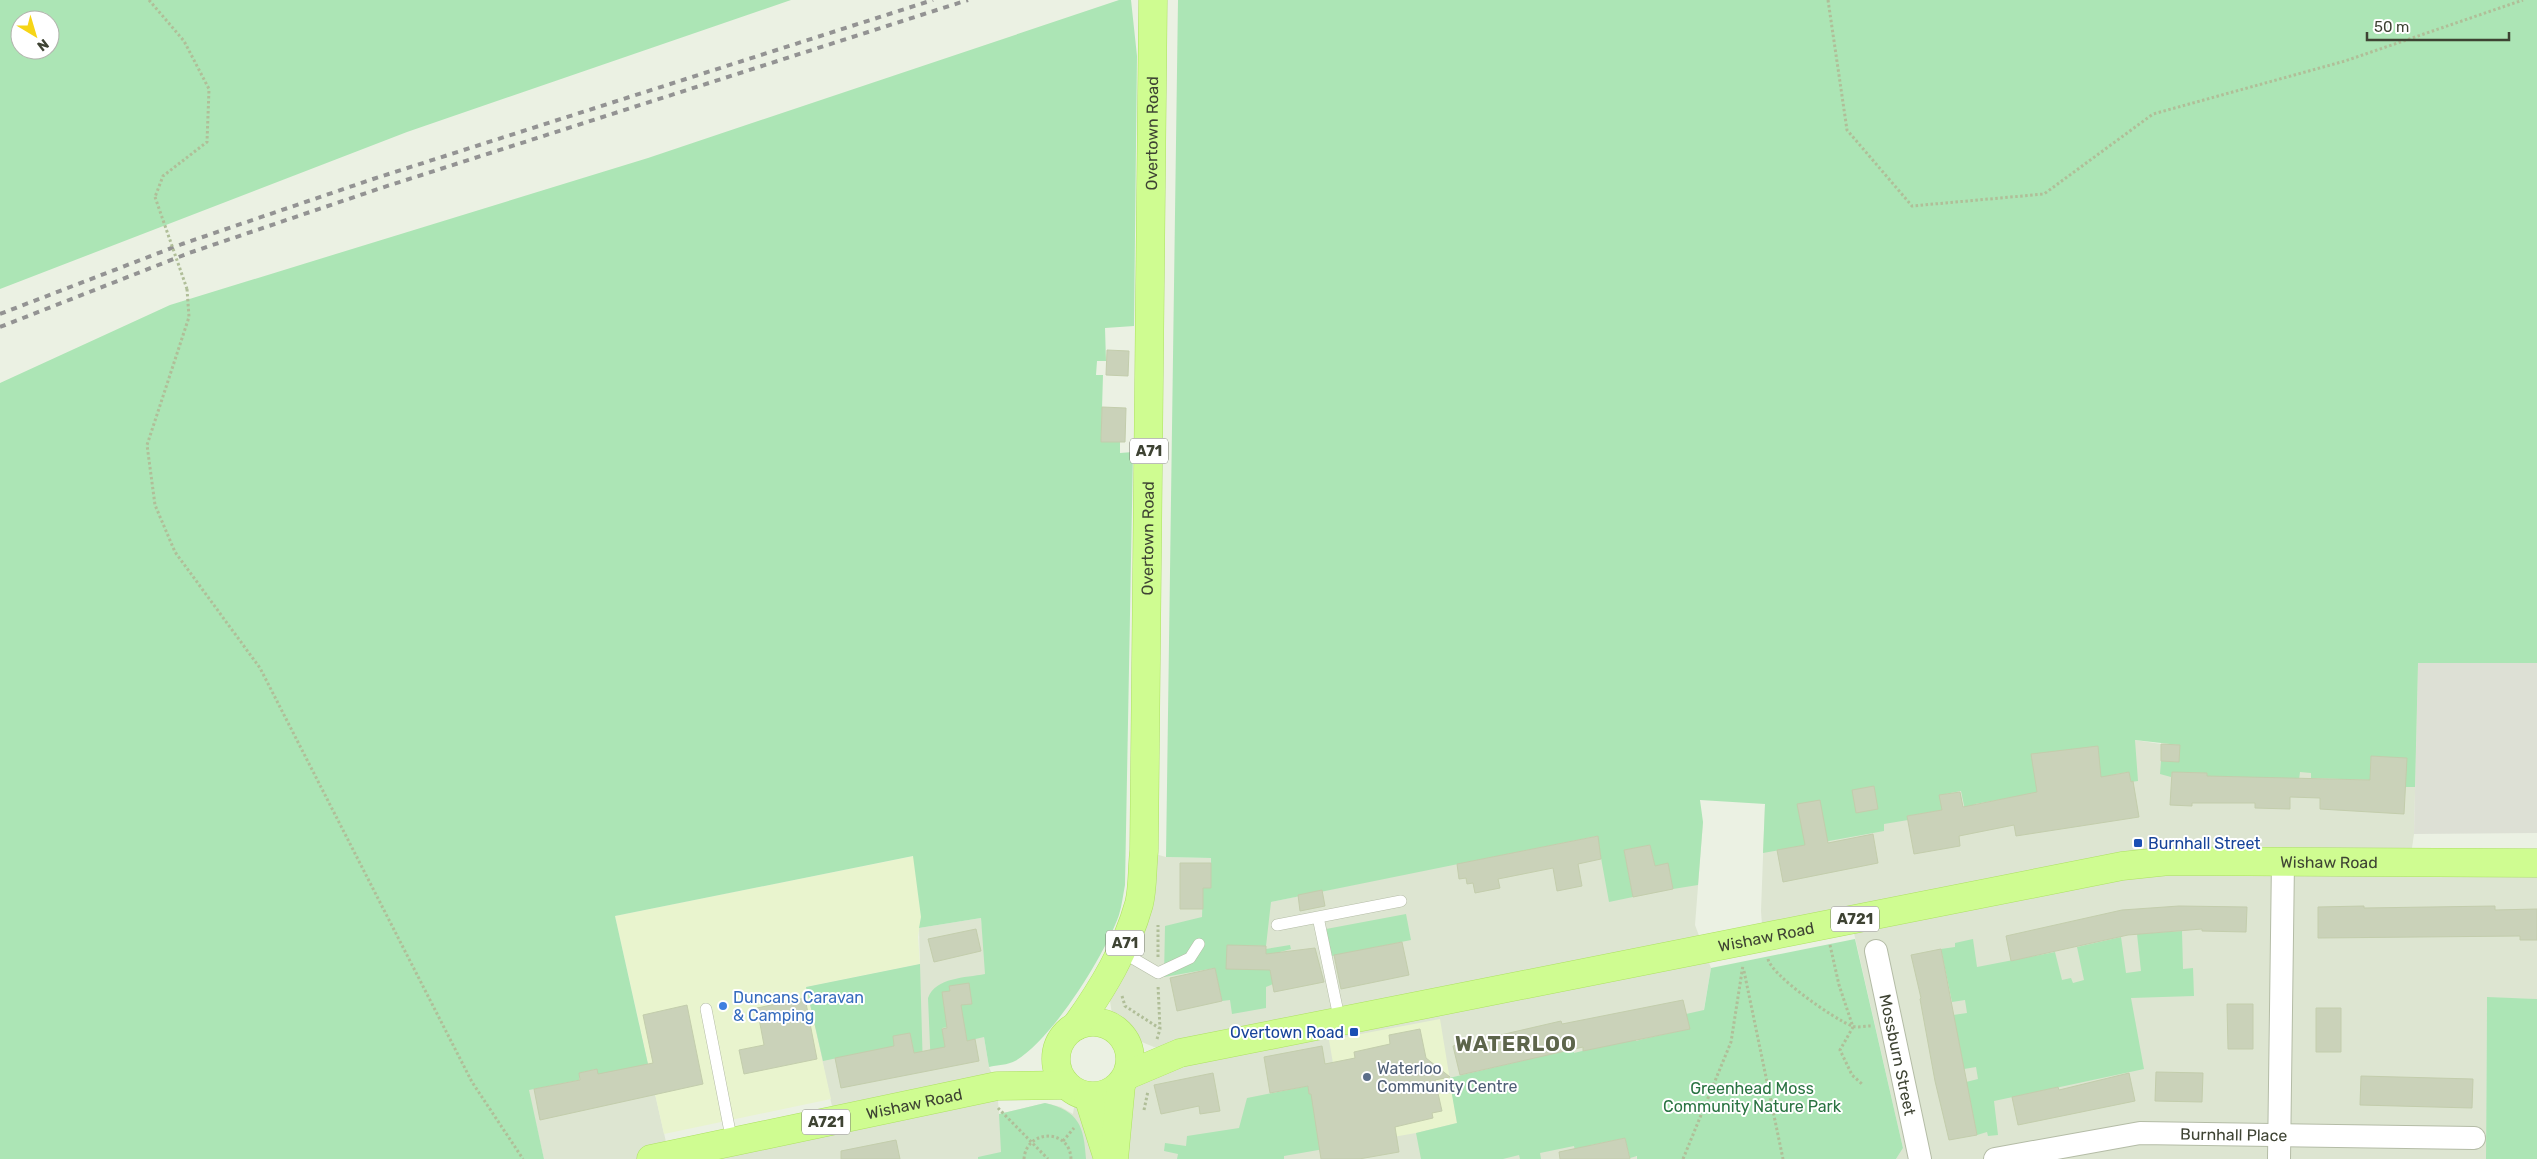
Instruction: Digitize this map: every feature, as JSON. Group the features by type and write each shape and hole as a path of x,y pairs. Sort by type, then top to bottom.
{"main road":[{"name":"Overtown Road","path":"1056,1052 1066,1033 1076,1026 1114,988 1122,952 1140,903 1144,851 1152,0"},
{"name":"Wishaw Road","path":"651,1159 989,1088 1077,1091 1100,1096 1111,1092 1143,1060 1340,1022 1749,949 1825,925 2122,866 2169,861 2537,863"},
{"path":"1114,988 1118,1031 1130,1051 1131,1063 1143,1060"},
{"path":"1076,1026 1095,1022 1118,1031 1143,1060"},
{"name":"Wishaw Road","path":"989,1088 1056,1052"},
{"path":"1056,1052 1059,1074 1077,1091 1108,1159"},
{"path":"1114,1159 1143,1060"}],"street":[{"path":"2279,1159 2283,861"},
{"name":"Mossburn Street","path":"1876,951 1920,1159"},
{"name":"Burnhall Place","path":"1995,1159 2047,1148 2140,1133 2474,1138"}],"lane":[{"path":"1277,926 1401,901"},
{"path":"1318,917 1340,1022"},
{"path":"1122,952 1158,973 1190,958 1199,944"},
{"path":"706,1009 732,1143"}],"path":[{"path":"149,0 184,40 209,89 207,142 163,176 155,196 187,289 189,317 147,445 155,505 175,552 260,668 472,1082 523,1159"},
{"path":"1828,0 1848,130 1912,206 2044,194 2153,114 2345,61 2523,0"},
{"path":"1143,1060 1158,973 1158,924"},
{"path":"1825,925 1839,985 1853,1027 1840,1050 1852,1075 1862,1084"},
{"path":"1749,949 1769,964 1791,986 1853,1027 1892,1026"},
{"path":"1683,1159 1731,1042 1749,949"},
{"path":"1749,949 1783,1159"},
{"path":"1114,988 1125,1006 1143,1060 1149,1086 1143,1113"},
{"path":"989,1088 1004,1113 1048,1159"},
{"path":"1024,1159 1026,1149 1031,1142 1045,1136 1059,1138 1069,1149 1071,1159"}],"shaded area":[{"path":"2418,663 2414,834 2410,862 2537,863 2537,999 2487,998 2486,1159 1896,1159 1903,1148 1851,920 1763,938 1761,911 1765,804 2135,740 2161,744"},
{"path":"2418,663 2537,663 2537,833 2414,834"},
{"path":"1703,822 1695,925 1711,968 1692,1079 1629,1093 1637,1159 544,1159 520,1055 639,1024 669,1155 835,1120 806,987 920,964 919,928 981,918 986,966 984,1037 989,1067 997,1086 999,1114 1045,1103 1061,1107 1073,1114 1076,1093 1100,1096 1111,1092 1179,1052 1154,1047 1122,1034 1114,1028 1107,981 1144,851 1166,857 1214,858 1271,902 1456,863 1453,846"},
{"name":"Duncans Caravan & Camping","path":"914,856 921,917 918,937 920,964 806,987 831,1099 664,1134 615,916"},
{"path":"1440,1019 1457,1123 1416,1133 1347,1145 1329,1040"}],"green space":[{"path":"0,0 791,0 407,132 0,289"},
{"path":"1119,0 1131,0 1137,56 1134,326 1105,328 1106,361 1097,361 1096,375 1103,375 1101,442 1120,442 1120,453 1133,452 1125,885 1119,915 1102,952 1076,995 1045,1035 1030,1050 1015,1061 989,1067 984,1037 967,1041 964,1025 942,1028 945,1047 931,1069 928,998 937,986 944,982 985,974 981,918 919,928 921,917 913,856 615,916 648,1064 598,1075 596,1069 579,1073 579,1080 529,1090 544,1159 0,1159 0,383 170,305 648,158"},
{"path":"1178,0 2537,0 2537,663 2418,663 2415,787 2385,787 2386,757 2371,756 2370,780 2311,778 2311,773 2300,772 2299,780 2207,777 2207,773 2172,772 2171,777 2160,774 2161,761 2179,762 2179,745 2135,740 2138,781 2131,782 2129,772 2116,774 2064,792 2031,794 1975,804 1965,810 1961,791 1940,795 1942,810 1907,816 1908,820 1884,824 1884,831 1763,853 1765,804 1700,800 1703,822 1698,885 1673,889 1668,864 1655,866 1650,845 1624,850 1633,897 1609,902 1597,836 1271,902 1266,946 1228,945 1266,949 1290,945 1291,949 1280,952 1282,961 1269,964 1273,984 1266,987 1266,1008 1232,1014 1230,1000 1222,1001 1215,968 1164,977 1165,926 1202,917 1203,888 1211,888 1211,858 1166,857"},
{"path":"1406,914 1411,940 1332,956 1326,929"},
{"path":"2182,931 2183,969 2193,968 2194,996 2131,998 2144,1069 1994,1101 1998,1135 1988,1136 1987,1132 1977,1135 1966,1082 1978,1079 1976,1067 1964,1069 1953,1015 1967,1013 1965,1000 1952,1002 1941,949 1955,947 1955,943 1973,939 1977,967 2055,952 2062,980 2071,978 2073,983 2084,980 2077,947 2121,937 2126,973 2141,971 2137,934"},
{"name":"Greenhead Moss Community Nature Park","path":"1855,939 1903,1148 1896,1159 1637,1159 1637,1156 1630,1158 1625,1138 1591,1145 1577,1159 1574,1146 1540,1153 1541,1159 1520,1159 1519,1155 1503,1159 1421,1159 1416,1133 1457,1123 1449,1078 1568,1050 1573,1050 1574,1053 1636,1038 1636,1041 1689,1029 1686,1014 1704,1010 1711,968"},
{"path":"920,964 923,1071 918,1072 910,1033 893,1037 896,1056 878,1080 871,1051 823,1061 806,987"},
{"path":"2487,997 2537,999 2537,1159 2486,1159"},
{"path":"1308,1086 1309,1094 1322,1092 1347,1145 1284,1156 1284,1159 1177,1159 1178,1154 1164,1151 1165,1143 1186,1146 1187,1136 1239,1128 1247,1098"},
{"path":"1045,1103 1065,1110 1078,1122 1084,1137 1086,1159 978,1159 978,1157 1001,1152 999,1114"}],"building":[{"path":"1107,350 1129,351 1128,376 1106,375"},
{"path":"1102,407 1126,408 1125,442 1101,442"},
{"path":"2161,744 2180,745 2179,762 2161,761"},
{"path":"2098,746 2101,777 2129,772 2131,782 2133,781 2139,817 2016,836 2014,825 1959,836 1960,846 1914,854 1907,816 1942,810 1939,795 1960,792 1963,807 2037,792 2031,754"},
{"path":"2371,756 2407,758 2404,814 2320,809 2320,798 2290,797 2290,809 2255,808 2255,803 2192,803 2192,806 2170,805 2172,772 2207,773 2207,776 2370,780"},
{"path":"1874,786 1878,809 1856,813 1852,790"},
{"path":"1820,800 1828,843 1873,834 1878,863 1783,882 1777,850 1805,845 1797,804"},
{"path":"1598,836 1601,859 1578,864 1582,886 1557,891 1553,868 1498,879 1500,888 1475,893 1473,883 1467,884 1466,878 1459,879 1457,864"},
{"path":"1650,845 1655,866 1668,863 1673,889 1633,897 1624,850"},
{"path":"1180,863 1211,863 1211,888 1203,888 1203,909 1180,909"},
{"path":"1322,890 1325,906 1300,911 1298,895"},
{"path":"2179,906 2247,907 2246,932 2202,931 2202,929 2128,935 2011,961 2006,936 2122,910"},
{"path":"2364,906 2364,908 2495,906 2495,910 2537,909 2537,940 2520,940 2520,936 2318,938 2318,907"},
{"path":"976,929 981,951 934,962 928,939"},
{"path":"1402,942 1409,975 1341,989 1334,955"},
{"path":"1227,945 1266,946 1266,954 1315,948 1324,982 1274,992 1270,970 1226,969"},
{"path":"1941,949 1977,1135 1949,1140 1935,1081 1921,998 1911,955"},
{"path":"1215,968 1222,1001 1177,1011 1170,978"},
{"path":"969,983 972,1004 961,1005 967,1041 975,1039 979,1061 841,1088 835,1058 894,1046 893,1036 910,1033 914,1053 945,1047 942,1029 947,1028 942,992 950,991 949,986"},
{"path":"805,998 817,1059 744,1074 739,1050 764,1045 757,1008"},
{"path":"1683,1000 1690,1029 1583,1051 1583,1047 1460,1075 1453,1046 1561,1021 1562,1024"},
{"path":"2227,1004 2253,1004 2253,1049 2228,1049"},
{"path":"687,1005 703,1084 540,1120 534,1089 580,1080 579,1073 597,1069 598,1074 653,1063 643,1015"},
{"path":"2316,1008 2341,1008 2341,1052 2316,1052"},
{"path":"1420,1029 1426,1058 1450,1077 1435,1080 1442,1111 1432,1113 1433,1118 1395,1127 1399,1152 1359,1159 1321,1159 1311,1094 1309,1094 1308,1086 1270,1093 1264,1057 1322,1046 1325,1064 1355,1058 1354,1052 1390,1044 1389,1035"},
{"path":"2156,1072 2203,1073 2202,1102 2155,1101"},
{"path":"1213,1073 1220,1111 1200,1114 1199,1106 1161,1114 1154,1085"},
{"path":"2129,1073 2135,1101 2018,1125 2012,1097 2058,1087 2059,1090"},
{"path":"2361,1076 2473,1079 2472,1108 2360,1105"},
{"path":"1625,1138 1630,1159 1560,1159 1559,1152"},
{"path":"896,1140 900,1159 841,1159 841,1151"}],"railway":[{"path":"0,314 182,244 373,179 933,0"},
{"path":"0,327 189,253 381,188 968,0"}],"place":[{"name":"Burnhall Street","path":"2138,843"},
{"name":"Duncans Caravan & Camping","path":"723,1006"},
{"name":"Overtown Road","path":"1354,1032"},
{"name":"Waterloo Community Centre","path":"1367,1077"}],"district":[{"name":"WATERLOO","path":"1516,1043"}]}
